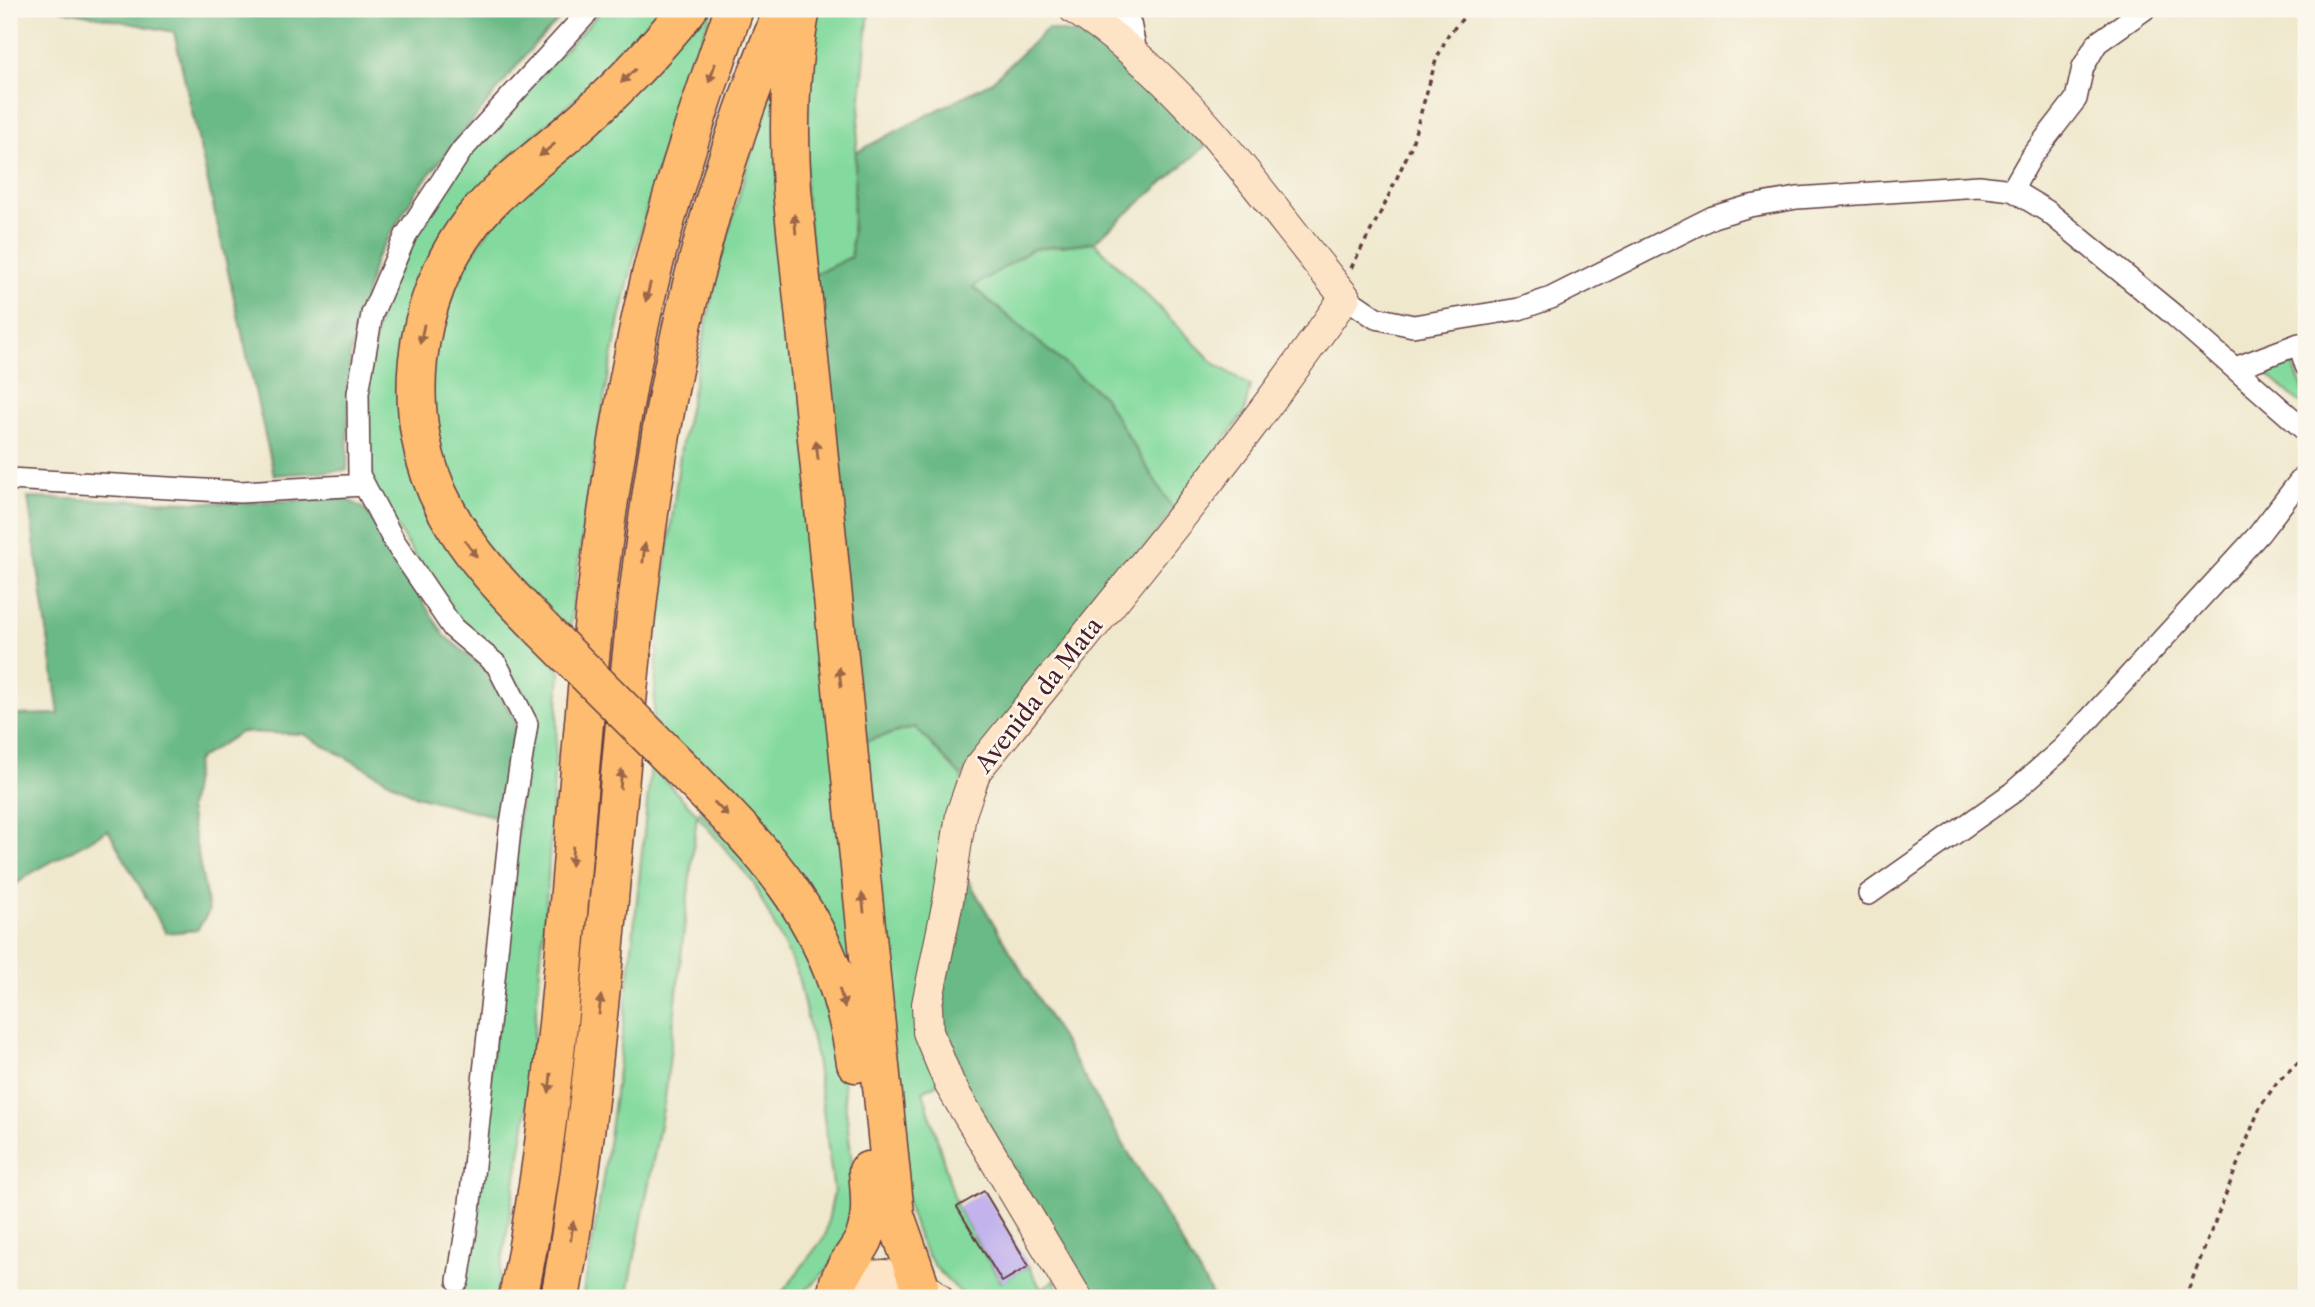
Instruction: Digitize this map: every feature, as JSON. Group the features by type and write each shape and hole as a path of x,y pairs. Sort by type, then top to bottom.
{"highway":[{"path":"688,9 665,38 627,77 499,192 473,220 451,254 435,289 424,323 419,348 417,411 420,434 435,484 445,509 471,549 542,629 759,849 788,886 821,941 838,984 855,1058 870,1198 870,1218 865,1237 833,1293"},
{"path":"518,1298 548,1105 594,623 616,459 638,335 667,217 685,153 734,9"},
{"path":"560,1298 587,1125 634,644 667,401 709,220 754,79 784,9"},
{"path":"801,9 795,43 789,114 795,217 894,1215 929,1291"}],"street":[{"path":"458,1281 469,1212 510,830 527,724 498,665 453,628 394,541 364,485 359,475 358,393 372,314 406,235 462,150 591,9"},
{"path":"1074,9 1166,80 1224,146 1342,293 1376,318 1413,326 1519,309 1551,298 1713,217 1750,206 1797,198 1979,186 2012,190 2048,211 2306,431"},
{"path":"1118,9 1130,23 1137,57"},
{"path":"2012,190 2031,158 2076,99 2082,66 2097,43 2145,9"},
{"name":"Avenida da Mata","path":"1077,1298 950,1085 928,1032 927,1004 948,901 961,814 976,771 1220,466 1302,358 1342,293"},
{"path":"2235,368 2299,344 2306,366"},
{"path":"1869,894 2012,793 2062,750 2259,534 2306,473"},
{"path":"9,479 240,492 364,485"},
{"path":"833,1293 857,1278 878,1274 899,1276 929,1291"}],"path":[{"path":"1342,293 1411,147 1436,60 1448,35 1471,9"},
{"path":"2185,1298 2260,1107 2278,1081 2306,1055"}],"green space":[{"path":"59,9 570,9 533,46 419,187 375,260 350,356 347,470 274,475 174,32"},
{"path":"603,9 667,9 622,57 512,155 466,204 399,406 406,456 419,494 560,671 548,880 526,1118 496,1298 458,1298 477,1190 530,716 523,690 507,668 456,620 377,496 367,449 367,386 379,315 411,239 468,153"},
{"path":"698,9 713,9 660,161 620,318 591,477 569,637 461,520 425,416 441,295 528,177"},
{"path":"818,9 869,9 856,152 851,257 814,275 805,189 811,38"},
{"path":"1047,29 1084,36 1163,95 1209,143 1094,242 1033,249 973,287 1103,396 1174,511 962,777 915,727 859,743 814,275 851,257 856,152 990,83"},
{"path":"781,62 855,933 847,985 653,722 660,610 681,448 715,281 748,163"},
{"path":"1094,242 1214,363 1250,386 1244,413 1174,511 972,287 1033,249"},
{"path":"2282,364 2293,365 2306,396 2306,408 2268,375"},
{"path":"28,498 236,503 345,498 366,510 444,635 487,671 516,722 501,818 416,796 303,734 241,732 197,760 189,809 209,911 197,930 166,933 108,830 28,875 9,890 9,715 59,714"},
{"path":"915,727 962,777 938,1083 923,1091 957,1207 1001,1282 1029,1266 1041,1289 1055,1280 1059,1298 966,1298 935,1267 920,1242 908,1207 859,743"},
{"path":"651,766 697,814 700,811 757,874 790,919 820,979 839,1045 856,1201 852,1237 835,1262 798,1298 778,1298 825,1236 834,1192 816,1058 797,972 753,882 697,815 665,1098 627,1298 582,1298 614,1099"},
{"path":"964,873 1214,1298 1088,1298 939,1034 938,999"}],"building":[{"path":"984,1191 1029,1266 1002,1282 957,1207"}]}
